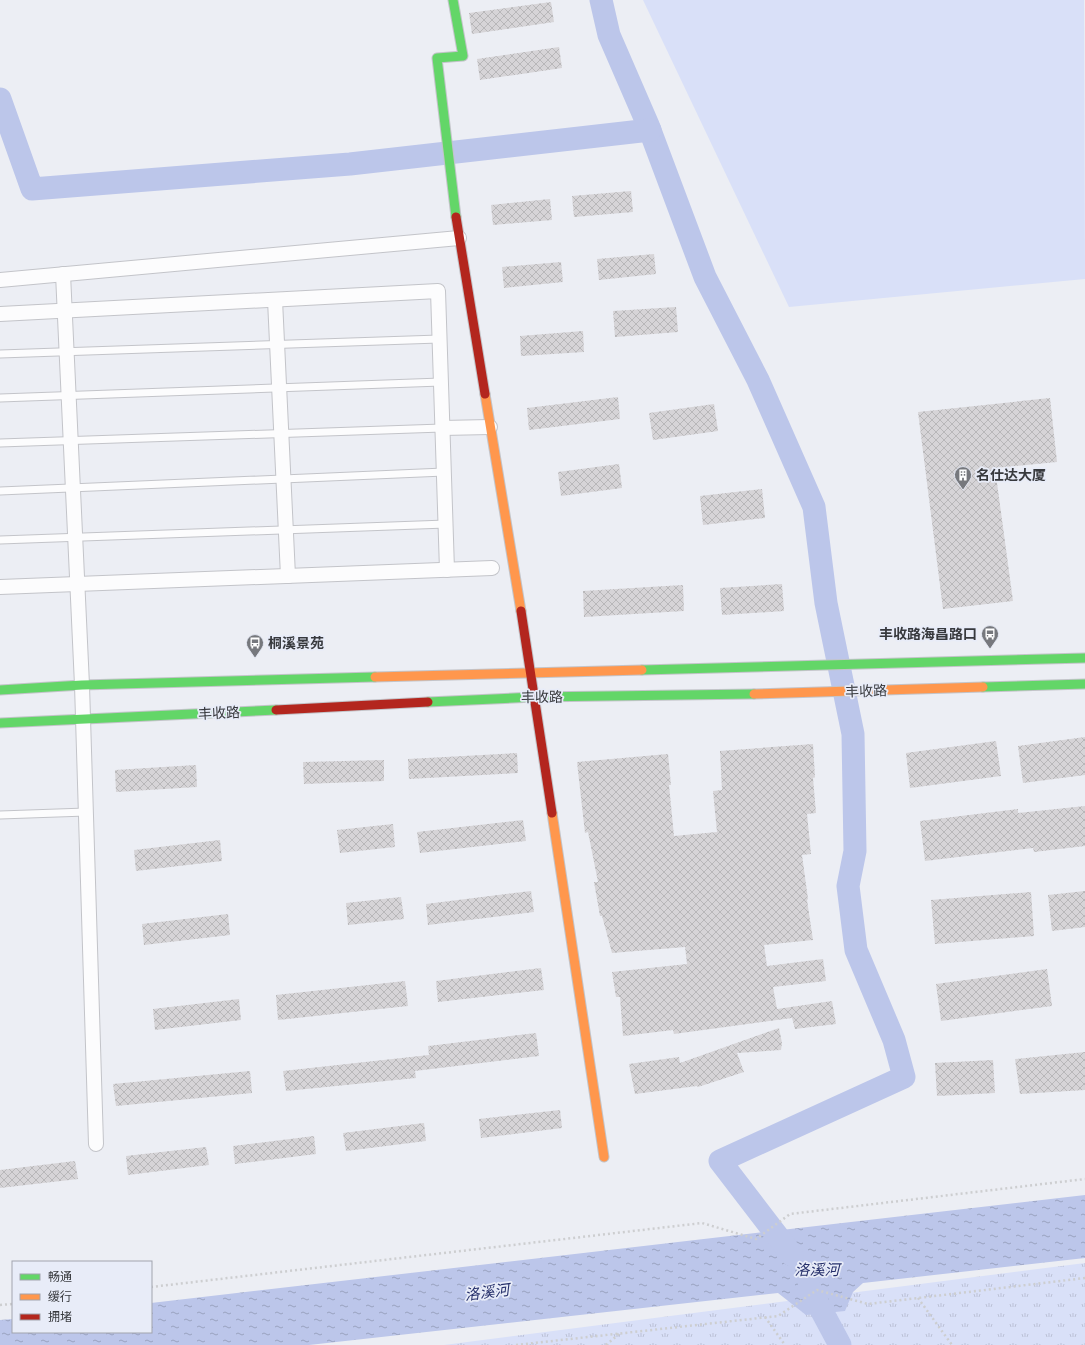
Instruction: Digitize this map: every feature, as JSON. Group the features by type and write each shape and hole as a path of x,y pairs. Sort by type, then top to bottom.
{"main road":[{"path":"453,0 463,56 437,58 459,238 531,673 604,1157"},
{"name":"丰收路","path":"0,690 82,685 1085,658"},
{"name":"丰收路","path":"0,722 83,720 534,697 757,694 1085,684"}],"street":[{"path":"0,280 459,238"},
{"path":"63,274 82,685 96,1144"},
{"path":"0,314 438,291 448,570"},
{"path":"275,300 288,576"},
{"path":"442,428 490,427"},
{"path":"0,587 492,568"}],"lane":[{"path":"0,354 439,339"},
{"path":"0,398 441,382"},
{"path":"0,444 442,428"},
{"path":"0,491 444,472"},
{"path":"0,540 446,524"},
{"path":"0,814 86,812"}],"path":[{"path":"152,1287 702,1223 756,1238 790,1214 1085,1179"},
{"path":"516,1345 778,1316 817,1290 868,1304 1085,1278"},
{"path":"918,1298 952,1345"},
{"path":"0,1305 12,1304"},
{"path":"765,1317 785,1345"},
{"path":"606,1345 619,1334"}],"green space":[{"path":"643,0 1084,0 1085,279 789,307"},
{"path":"1085,1263 1085,1345 444,1345"}],"water":[{"name":"洛溪河","path":"1085,1195 1085,1258 863,1283 853,1292 845,1311 806,1315 778,1293 309,1345 0,1345 0,1320 12,1319 12,1333 152,1333 152,1303"}],"building":[{"path":"551,2 554,22 472,34 469,13"},
{"path":"559,47 562,68 480,80 477,59"},
{"path":"631,191 633,212 574,217 572,196"},
{"path":"550,199 552,220 493,225 491,205"},
{"path":"654,254 656,274 599,280 597,259"},
{"path":"561,262 563,282 504,288 502,267"},
{"path":"676,307 678,332 615,337 613,311"},
{"path":"583,331 584,352 521,356 520,336"},
{"path":"618,397 620,419 529,430 527,408"},
{"path":"1050,398 1057,462 995,468 1013,601 943,609 918,412"},
{"path":"714,404 718,431 653,440 649,413"},
{"path":"619,464 622,488 561,496 558,472"},
{"path":"762,489 765,518 703,525 700,496"},
{"path":"782,584 784,611 722,615 720,588"},
{"path":"683,585 684,611 584,617 583,591"},
{"path":"1085,737 1085,775 1023,783 1018,746"},
{"path":"996,741 1001,776 910,788 906,753"},
{"path":"813,744 815,777 813,778 816,813 807,814 811,854 802,855 813,940 764,945 767,966 823,959 826,981 773,987 777,1009 832,1001 836,1024 795,1029 792,1018 674,1034 673,1030 623,1036 620,997 616,997 612,972 687,964 685,947 612,953 602,916 600,916 594,882 598,882 588,832 585,833 577,762 668,754 671,785 669,785 674,836 717,832 713,791 722,790 720,751"},
{"path":"517,753 518,773 409,779 408,759"},
{"path":"384,760 384,781 304,784 303,762"},
{"path":"196,765 197,787 116,792 115,770"},
{"path":"1085,806 1085,846 1034,852 1033,848 925,861 920,821 1018,809 1018,813"},
{"path":"523,820 526,841 420,853 417,832"},
{"path":"393,824 395,847 340,853 337,830"},
{"path":"220,840 222,861 136,871 134,850"},
{"path":"531,891 534,912 428,925 426,904"},
{"path":"1085,891 1085,927 1052,931 1048,895"},
{"path":"1031,892 1034,936 935,944 931,900"},
{"path":"401,897 404,919 348,925 346,903"},
{"path":"228,914 230,935 144,945 142,924"},
{"path":"541,968 544,990 438,1002 436,981"},
{"path":"1047,969 1052,1006 941,1021 936,984"},
{"path":"405,981 408,1006 278,1020 276,995"},
{"path":"239,999 241,1020 155,1030 153,1009"},
{"path":"779,1028 782,1043 781,1050 737,1053 744,1072 698,1087 635,1094 629,1064 679,1057 680,1063"},
{"path":"536,1033 539,1056 415,1071 416,1078 286,1091 283,1071 429,1055 428,1046"},
{"path":"1085,1052 1085,1090 1020,1094 1015,1059"},
{"path":"993,1060 995,1093 937,1096 935,1063"},
{"path":"250,1071 252,1093 116,1106 113,1084"},
{"path":"560,1110 562,1128 481,1138 479,1119"},
{"path":"424,1123 426,1141 346,1151 343,1133"},
{"path":"314,1136 316,1154 235,1164 233,1146"},
{"path":"206,1147 209,1165 128,1175 126,1156"},
{"path":"75,1161 78,1179 0,1188 0,1170"}],"waterway":[{"path":"601,0 609,35 648,125 705,277 758,380 814,507 826,603 853,734 855,851 848,886 856,950 894,1040 904,1077 720,1161 792,1255"},
{"path":"0,99 32,189 350,164 650,130"},
{"path":"809,1287 840,1345"}],"traffic: fast":[{"path":"453,0 463,56 437,58 456,217"},
{"path":"642,670 1085,658"},
{"path":"0,690 82,685 375,677"},
{"path":"983,687 1085,684"},
{"path":"428,702 534,697 754,694"},
{"path":"0,723 276,710"}],"traffic: slow":[{"path":"485,394 521,611"},
{"path":"375,677 642,670"},
{"path":"754,694 983,687"},
{"path":"552,813 604,1157"}],"traffic: jam":[{"path":"456,217 485,394"},
{"path":"521,611 552,813"},
{"path":"276,710 428,702"}],"place":[{"name":"名仕达大厦","path":"963,490"},
{"name":"丰收路海昌路口","path":"990,649"},
{"name":"桐溪景苑","path":"255,658"}]}
